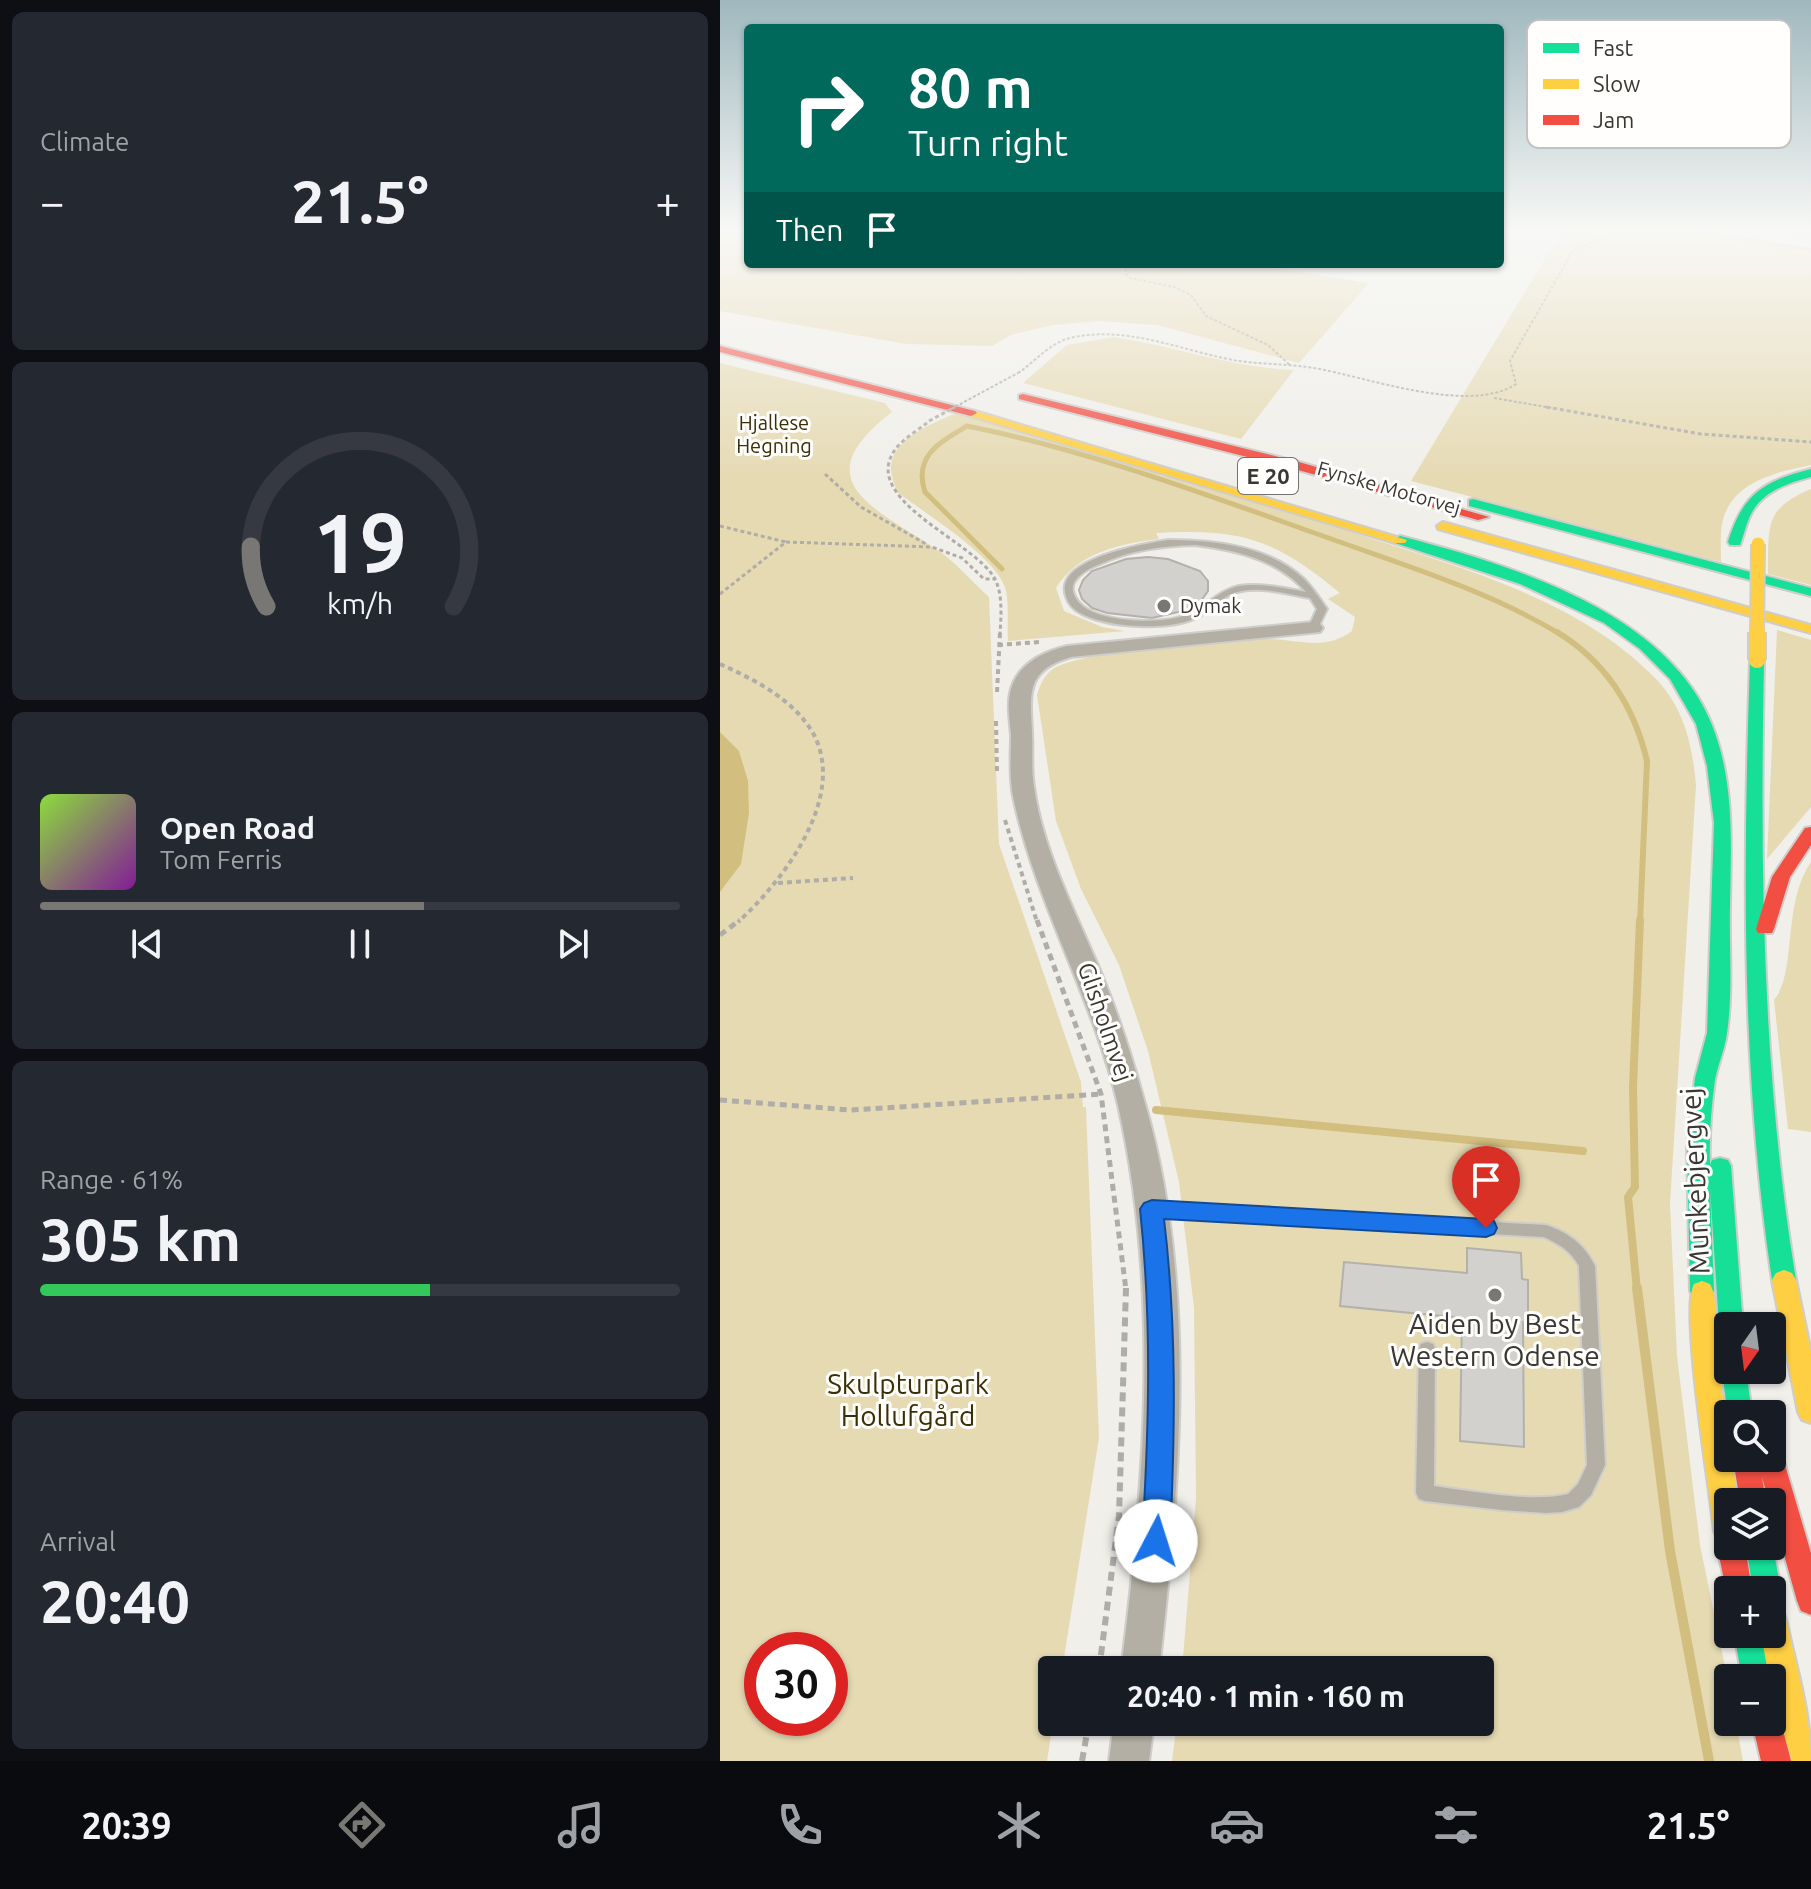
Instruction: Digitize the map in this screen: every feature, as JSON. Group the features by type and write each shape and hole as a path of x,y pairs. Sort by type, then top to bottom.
{"main road":[{"path":"720,331 751,337"},
{"name":"Fynske Motorvej","path":"720,341 1023,410 1811,629"},
{"path":"720,349 936,401 1182,471 1450,556 1553,594 1614,624 1649,649 1681,681 1702,714 1716,754 1723,823"},
{"name":"Fynske Motorvej","path":"997,391 1295,465 1811,608"},
{"path":"1089,412 1236,441 1811,592"},
{"path":"1732,628 1735,542 1739,517 1752,500 1770,486 1811,473"},
{"path":"1811,484 1771,504 1760,532 1751,902 1759,1091 1771,1200 1803,1383 1811,1412"},
{"path":"1722,1488 1709,1394 1699,1274 1698,1145 1705,1078 1717,1033 1727,732"},
{"path":"1755,998 1768,906 1788,859 1811,832"},
{"name":"Munkebjergvej","path":"1717,1033 1719,1136 1730,1312"},
{"path":"1735,1384 1737,1400"},
{"path":"1736,1391 1741,1400"},
{"path":"1774,1472 1811,1601"},
{"path":"1778,1648 1787,1696 1807,1761"},
{"path":"1770,1736 1776,1761"}],"street":[{"name":"Glisholmvej","path":"1142,1656 1159,1515 1163,1406 1160,1284 1152,1209 1144,1149 1127,1086 1086,966 1049,878 1023,792 1019,691 1039,664 1077,650 1313,628"},
{"path":"1129,1761 1132,1736"}],"lane":[{"path":"1313,596 1245,589 1231,591 1190,618 1138,623 1093,615 1075,604 1068,593 1068,583 1080,571 1109,554 1142,546 1212,545 1256,555 1296,576 1313,596 1322,609 1313,628"},
{"path":"1152,1209 1546,1231 1568,1241 1581,1250 1587,1266 1596,1465 1587,1486 1571,1502 1550,1506 1425,1493 1427,1349"}],"path":[{"path":"1205,314 1268,345 1291,366"},
{"path":"997,703 1001,596 995,579 958,540 893,493 885,472 889,454 898,443 929,421 1018,373 1055,343 1092,335 1166,341 1247,363 1291,366 1449,394 1492,396 1506,393 1516,384 1510,361 1536,314"},
{"path":"1492,396 1500,401 1601,414 1701,434 1811,442"},
{"path":"825,474 839,483 849,497 873,516 932,547 962,558 984,579 995,579"},
{"path":"720,526 786,542 932,547"},
{"path":"720,594 786,542"},
{"path":"720,664 756,680 798,712 820,750 822,792 806,836 778,883 720,935"},
{"path":"996,717 998,776"},
{"path":"1003,806 1008,837 1023,883 1101,1094 1126,1289 1119,1516 1101,1656"},
{"path":"778,883 853,878"},
{"path":"720,1100 851,1110 1101,1094"},
{"path":"1082,1761 1086,1736"}],"green space":[{"path":"738,314 1342,314 1299,363 1157,325 1099,321 1053,325 1011,335 992,346 906,344"},
{"path":"1511,314 1811,314 1811,465 1756,481 1734,498 1722,524 1721,562 1411,481"},
{"path":"1114,337 1226,361 1294,370 1241,439 1023,383 1067,345"},
{"name":"Skulpturpark Hollufgård","path":"720,363 885,403 892,412 866,436 853,456 850,474 856,490 888,518 948,558 989,597 999,844 1081,1082 1083,1107 1086,1107 1099,1438 1064,1656 1038,1656 1038,1736 1051,1736 1047,1761 720,1761"},
{"path":"956,413 1305,517 1473,572 1551,605 1587,625 1621,648 1652,675 1672,699 1689,740 1696,785 1670,1204 1677,1356 1700,1545 1714,1613 1714,1648 1721,1648 1724,1664 1714,1664 1714,1736 1739,1736 1743,1761 1172,1761 1175,1736 1494,1736 1494,1656 1183,1656 1196,1499 1194,1308 1179,1182 1148,1051 1119,965 1081,889 1056,821 1037,695 1047,674 1069,662 1158,646 1224,641 1270,639 1322,643 1352,631 1355,617 1328,599 1340,593 1276,549 1234,536 1156,533 1159,539 1115,547 1088,558 1065,576 1056,588 1064,611 1102,627 1125,631 1008,641 1007,597 1001,578 976,551 897,492 891,466 894,456 907,439"},
{"path":"1811,489 1811,585 1768,574 1768,544 1777,512 1795,496"},
{"path":"1777,630 1811,640 1811,807 1767,859"},
{"path":"1811,862 1811,1132 1788,1129 1774,1000 1785,973 1796,897"}],"shaded area":[{"path":"720,732 739,751 748,781 749,813 741,864 720,892"}],"building":[{"path":"1126,559 1168,559 1200,571 1208,581 1208,591 1201,601 1187,610 1152,618 1107,613 1092,608 1082,599 1079,590 1092,571"},
{"path":"1467,1248 1521,1253 1522,1279 1528,1280 1528,1323 1523,1322 1524,1447 1460,1441 1462,1318 1340,1306 1344,1262 1467,1273"}],"waterway":[{"path":"1002,569 925,492 923,469 931,452 967,426 1102,461 1235,505 1444,579 1503,604 1559,634"},
{"path":"1559,634 1590,657 1616,687 1634,722 1647,761 1640,922"},
{"path":"1637,1290 1628,1197 1635,1187 1633,1087 1640,920"},
{"path":"1156,1110 1583,1151"},
{"path":"1637,1288 1670,1551 1709,1761"}],"traffic: fast":[{"path":"1735,542 1745,513 1760,494 1782,482 1811,473"},
{"path":"1473,503 1811,592"},
{"path":"1400,540 1482,565 1568,599 1609,620 1645,646 1675,676 1704,724 1718,780 1723,823"},
{"path":"1757,660 1753,816 1754,971 1763,1126 1784,1280"},
{"path":"1702,1291 1698,1145 1705,1078 1717,1033 1723,823"},
{"path":"1720,1166 1730,1312"},
{"path":"1736,1384 1737,1400"},
{"path":"1762,1560 1765,1576"},
{"path":"1751,1648 1754,1664"}],"traffic: slow":[{"path":"971,413 1400,540"},
{"path":"1443,526 1811,629"},
{"path":"1757,660 1758,544"},
{"path":"1784,1280 1811,1412"},
{"path":"1702,1291 1703,1334 1723,1488"},
{"path":"1778,1648 1787,1696 1807,1761"}],"traffic: jam":[{"path":"720,349 971,413"},
{"path":"1023,397 1295,465 1483,517"},
{"path":"1765,929 1781,877 1811,832"},
{"path":"1748,1472 1751,1488"},
{"path":"1774,1472 1811,1601"},
{"path":"1733,1560 1736,1576"},
{"path":"1770,1736 1776,1761"}],"place":[{"name":"Dymak","path":"1164,606"},
{"name":"Aiden by Best Western Odense","path":"1495,1295"}],"route":[{"path":"1156,1541 1163,1406 1160,1284 1152,1209 1486,1228"}],"park label":[{"name":"Hjallese Hegning","path":"774,434"}]}
